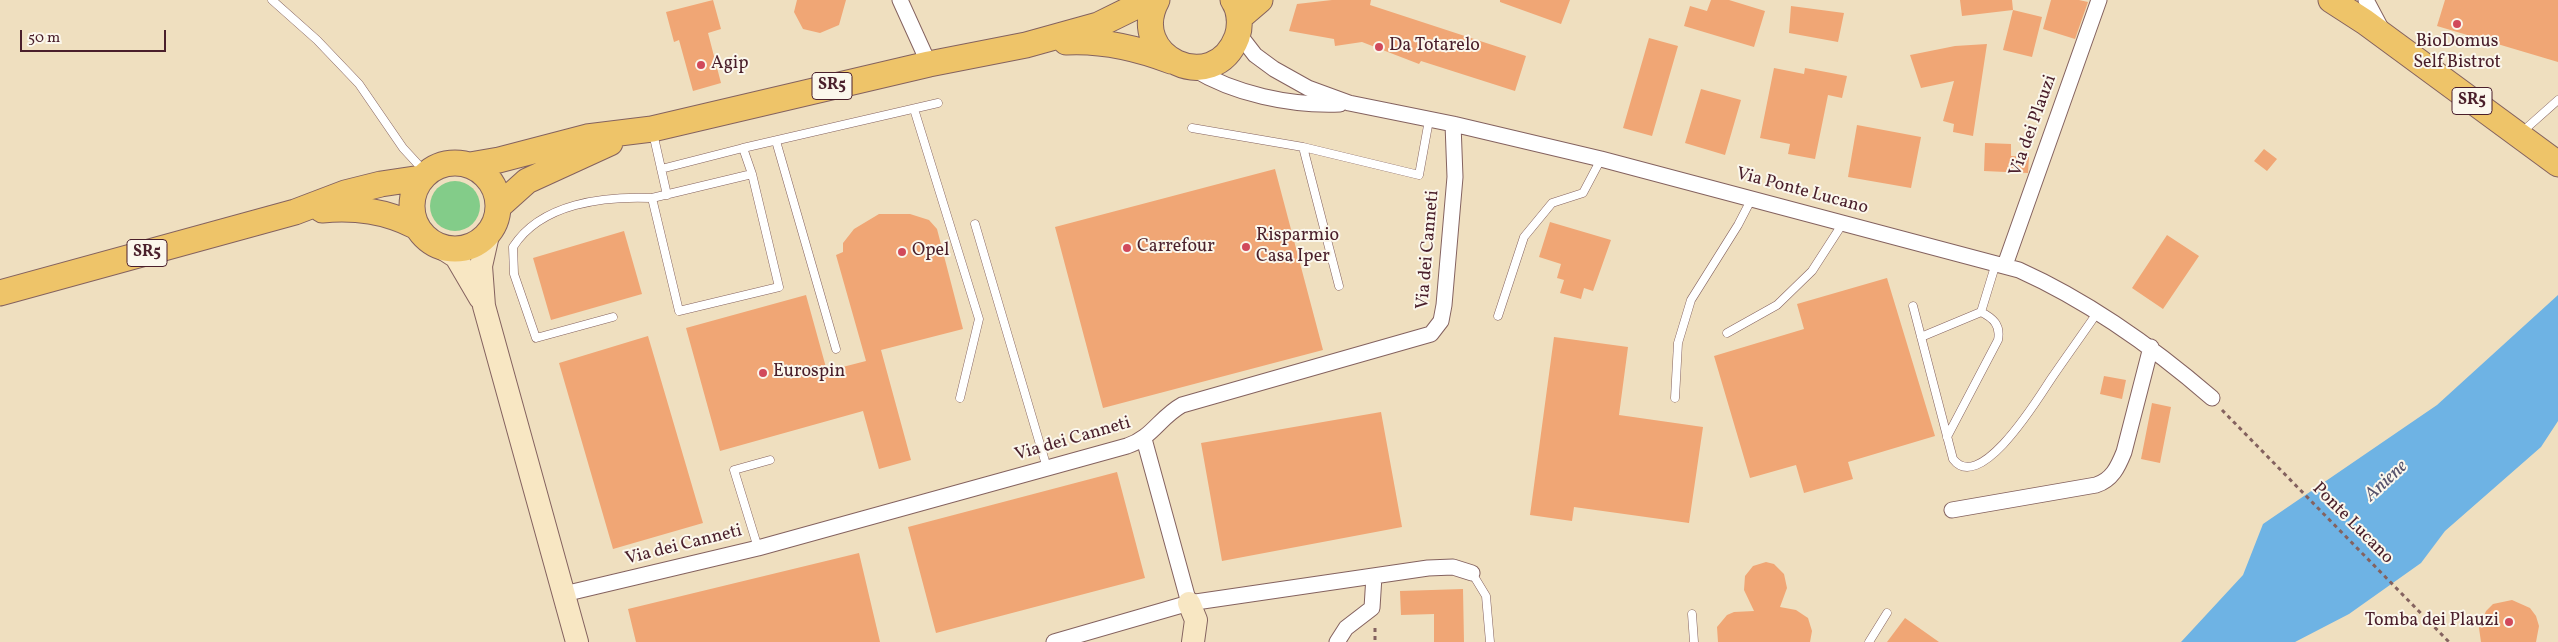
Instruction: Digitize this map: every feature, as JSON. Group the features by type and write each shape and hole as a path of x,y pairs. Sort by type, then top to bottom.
{"main road":[{"path":"1026,45 1098,26 1149,0"},
{"path":"1157,0 1152,9 1150,24 1153,39 1161,52 1182,65"},
{"path":"1026,45 1096,42 1140,50 1182,65 1203,67 1216,62 1226,55 1234,45 1237,17 1260,0"},
{"name":"SR5","path":"2331,0 2387,38 2558,164"},
{"name":"SR5","path":"645,130 929,64 1026,45"},
{"path":"295,212 345,193 424,175 447,163 470,165 499,160 587,137 645,130"},
{"path":"498,207 527,181 645,130"},
{"path":"470,165 478,169 495,189 498,207 493,226 488,235 481,266 484,306 577,642"},
{"path":"424,175 414,189 411,201 411,214 416,226 422,236 456,257 484,306"},
{"path":"295,212 352,208 389,214 416,226"},
{"name":"SR5","path":"0,293 295,212"},
{"path":"442,248 452,250 471,246 488,235"},
{"path":"1189,603 1196,620 1193,642"}],"street":[{"path":"900,0 929,64"},
{"name":"Via dei Plauzi","path":"2000,264 2099,0"},
{"path":"2366,0 2387,38"},
{"name":"Via Ponte Lucano","path":"1237,17 1256,55 1274,69 1308,88 1349,104 1453,124 1601,159 2000,264 2047,284 2097,312 2151,347 2212,398"},
{"name":"Via Ponte Lucano","path":"1182,65 1218,82 1258,94 1314,104 1349,104"},
{"name":"Via dei Canneti","path":"564,594 758,548 1047,468 1144,439 1166,416 1182,405 1417,339 1436,328 1441,321 1444,305 1454,199 1453,124"},
{"path":"1952,510 2096,486 2108,480 2118,468 2124,452 2151,347"},
{"path":"1144,439 1189,603"},
{"path":"1054,642 1189,603 1444,567 1465,569 1472,573"},
{"path":"1337,642 1346,628 1372,608 1374,576"}],"lane":[{"path":"272,0 317,40 359,84 424,175"},
{"path":"2518,135 2558,100"},
{"path":"661,168 938,103"},
{"path":"914,109 979,319 960,398"},
{"path":"1192,128 1302,147 1418,175 1429,120"},
{"path":"645,130 661,168 667,194"},
{"path":"776,140 836,349"},
{"path":"1302,147 1339,286"},
{"path":"652,198 679,311 779,286 752,174 742,148"},
{"path":"1498,316 1524,237 1552,203 1583,193 1601,159"},
{"path":"613,317 536,338 514,274 513,247 531,227 568,208 614,198 652,198 752,174"},
{"path":"1675,398 1678,343 1691,300 1738,225 1752,198"},
{"path":"1727,333 1777,305 1812,271 1844,222"},
{"path":"975,224 1047,468"},
{"path":"1921,337 1980,312 2000,264"},
{"path":"1913,306 1953,459 1964,467 1976,466 2001,446 2035,406 2097,312"},
{"path":"1947,437 1998,340 1997,324 1990,316 1980,312"},
{"path":"758,548 734,470 770,460"},
{"path":"1472,573 1479,580 1486,596 1490,642"},
{"path":"1869,642 1887,613"},
{"path":"1692,614 1694,642"}],"path":[{"name":"Ponte Lucano","path":"2212,398 2283,474 2449,642"}],"green space":[{"path":"455,181 464,183 475,192 480,206 478,215 469,226 455,231 446,229 435,220 430,206 432,197 441,186"}],"water":[{"name":"Aniene","path":"2558,295 2558,421 2541,447 2445,531 2421,563 2349,614 2295,642 2181,642 2243,575 2263,524 2437,405"}],"building":[{"path":"713,0 721,29 708,33 721,83 693,91 679,40 674,42 666,12"},
{"path":"797,0 846,0 839,25 820,33 803,29 794,12"},
{"path":"1332,0 1371,0 1370,5 1526,56 1515,91 1421,61 1419,64 1362,42 1335,46 1334,39 1289,31 1297,4"},
{"path":"1500,0 1570,0 1561,24 1500,2"},
{"path":"1711,0 1729,0 1765,11 1754,47 1684,26 1690,6 1707,11"},
{"path":"1960,0 2012,0 2013,10 1962,16"},
{"path":"2051,0 2079,0 2088,2 2075,39 2043,29"},
{"path":"2445,0 2558,0 2558,62 2437,26"},
{"path":"1791,6 1844,13 1838,42 1789,33"},
{"path":"2013,10 2042,17 2032,57 2003,50"},
{"path":"1649,38 1678,46 1652,136 1623,128"},
{"path":"1987,44 1973,136 1953,132 1954,124 1943,121 1954,81 1921,88 1910,55 1955,46"},
{"path":"1774,68 1804,74 1805,68 1847,76 1842,98 1828,95 1815,159 1788,154 1790,144 1760,138"},
{"path":"1701,89 1741,100 1725,155 1685,143"},
{"path":"1857,125 1921,137 1911,188 1848,177"},
{"path":"1985,143 2011,144 2011,156 2029,157 2028,173 1984,171"},
{"path":"2264,149 2277,159 2267,171 2254,161"},
{"path":"1275,169 1323,350 1103,408 1055,227"},
{"path":"879,214 910,214 929,220 937,229 963,329 881,350 911,460 879,469 863,411 720,451 686,328 806,295 827,371 866,361 836,255 843,252 843,243 854,229"},
{"path":"1550,222 1611,240 1593,291 1584,288 1581,299 1560,293 1564,280 1557,278 1561,264 1539,257"},
{"path":"624,231 642,294 551,320 533,258"},
{"path":"2167,235 2199,256 2163,309 2132,288"},
{"path":"1887,278 1935,436 1848,462 1853,479 1804,493 1796,465 1750,478 1714,356 1804,329 1797,304"},
{"path":"648,336 703,523 613,549 559,363"},
{"path":"1554,337 1628,347 1619,415 1703,427 1689,523 1574,507 1572,521 1530,515"},
{"path":"2104,376 2126,380 2122,399 2100,394"},
{"path":"2152,403 2171,407 2160,463 2141,459"},
{"path":"1381,412 1402,527 1222,561 1201,443"},
{"path":"1117,472 1145,578 936,633 908,527"},
{"path":"859,553 880,642 636,642 628,609"},
{"path":"1766,562 1774,564 1784,574 1787,588 1780,607 1796,610 1808,618 1812,631 1810,642 1718,642 1717,627 1727,615 1734,612 1754,611 1744,590 1745,576 1753,566"},
{"path":"1463,589 1464,642 1434,642 1434,614 1401,615 1400,591"},
{"name":"Tomba dei Plauzi","path":"2512,600 2530,608 2536,616 2539,626 2536,642 2481,642 2479,628 2486,611 2493,604"},
{"path":"1905,618 1939,642 1887,642"}],"place":[{"name":"BioDomus Self Bistrot","path":"2457,24"},
{"name":"Da Totarelo","path":"1379,47"},
{"name":"Agip","path":"701,65"},
{"name":"Risparmio Casa Iper","path":"1246,247"},
{"name":"Carrefour","path":"1127,248"},
{"name":"Opel","path":"902,252"},
{"name":"Eurospin","path":"763,373"},
{"name":"Tomba dei Plauzi","path":"2509,622"}]}
